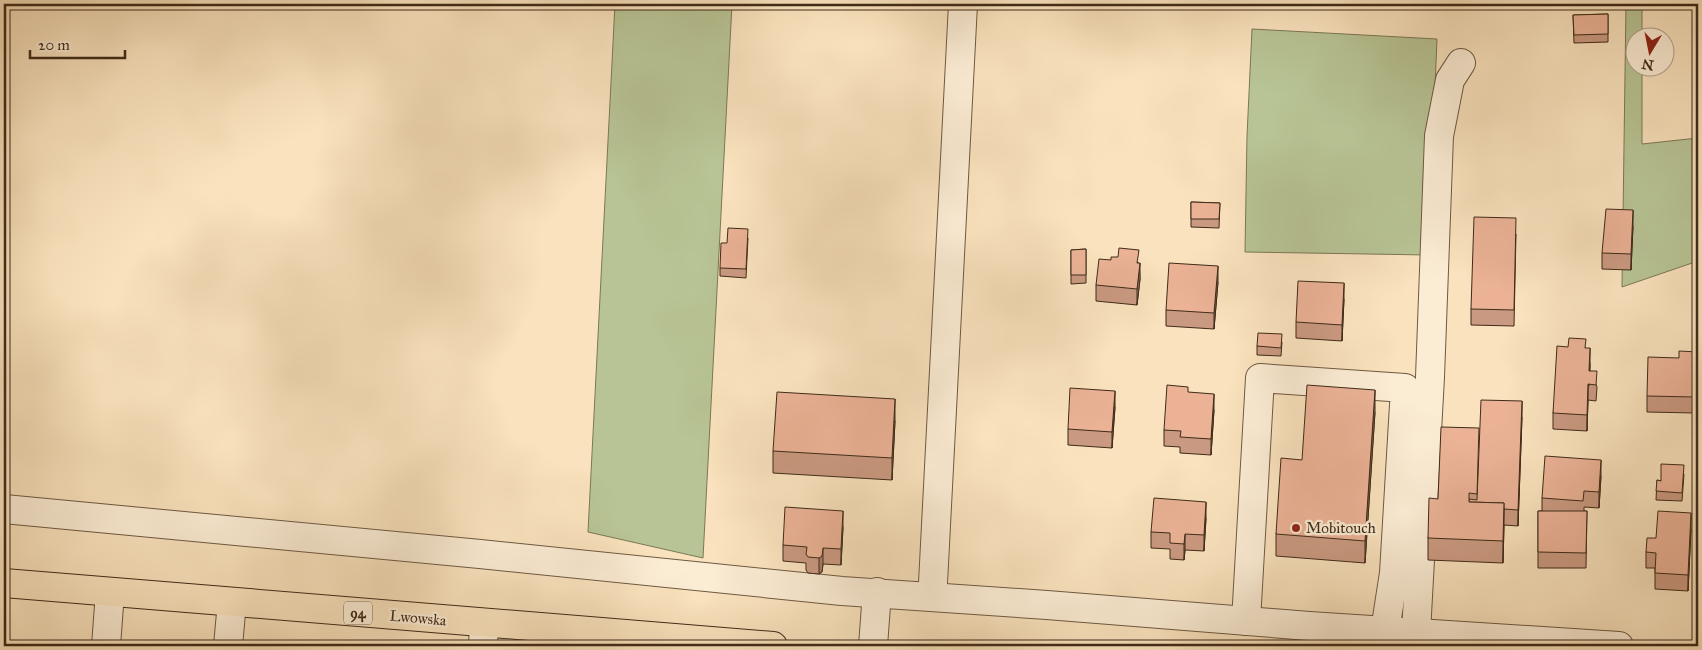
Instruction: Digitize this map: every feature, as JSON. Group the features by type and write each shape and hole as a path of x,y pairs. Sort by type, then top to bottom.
{"main road":[{"name":"Lwowska","path":"4,583 232,602 484,635 773,646"}],"street":[{"path":"931,596 934,583 947,292 963,4"},
{"path":"1416,633 1430,377 1439,136 1450,80 1461,63"},
{"path":"1246,621 1260,378 1405,388 1394,573 1385,631"},
{"path":"4,509 480,554 832,590 1416,633 1482,642 1619,646"},
{"path":"106,646 110,592"},
{"path":"872,646 877,592"},
{"path":"228,646 232,602"}],"green space":[{"path":"615,4 732,4 703,558 588,532"},
{"path":"1626,4 1642,4 1642,28 1626,28"},
{"path":"1252,29 1437,39 1428,255 1245,252 1247,136"},
{"path":"1625,78 1642,78 1642,144 1698,138 1698,261 1622,287"}],"building":[{"path":"1608,14 1608,34 1574,35 1573,15"},
{"path":"1191,202 1220,203 1219,219 1191,219"},
{"path":"1606,209 1633,210 1631,254 1602,253"},
{"path":"1474,217 1516,218 1514,310 1471,309"},
{"path":"728,228 748,229 746,269 720,268 721,243 727,243"},
{"path":"1119,248 1139,250 1137,263 1140,263 1137,289 1096,285 1099,259 1111,260 1111,257 1118,257"},
{"path":"1086,249 1086,275 1071,275 1071,250"},
{"path":"1169,263 1218,266 1214,313 1166,310"},
{"path":"1298,281 1344,283 1342,325 1296,322"},
{"path":"1258,333 1282,334 1281,348 1257,346"},
{"path":"1569,338 1586,339 1585,348 1590,348 1589,371 1597,371 1596,385 1588,384 1587,415 1553,413 1557,346 1568,347"},
{"path":"1679,351 1698,352 1698,405 1695,405 1695,397 1647,396 1648,357 1679,358"},
{"path":"1167,385 1188,387 1188,392 1214,394 1211,439 1180,437 1181,431 1164,430"},
{"path":"1307,385 1375,390 1365,541 1276,534 1281,458 1302,460"},
{"path":"1070,388 1115,391 1112,432 1068,429"},
{"path":"777,392 895,399 892,458 773,451"},
{"path":"1481,400 1522,401 1518,510 1504,509 1504,503 1469,502 1469,499 1477,500"},
{"path":"1441,427 1479,428 1477,494 1469,493 1469,502 1504,503 1503,541 1428,538 1429,498 1438,499"},
{"path":"1545,456 1601,460 1599,492 1584,491 1583,501 1542,498"},
{"path":"1661,464 1684,465 1682,493 1656,491 1657,480 1661,481"},
{"path":"1154,498 1206,502 1204,535 1185,534 1184,544 1170,543 1170,533 1151,532"},
{"path":"785,507 843,511 841,549 823,548 822,556 819,558 808,557 806,554 807,547 783,545"},
{"path":"1538,511 1587,511 1586,553 1538,552"},
{"path":"1658,511 1691,513 1688,575 1655,573 1656,553 1646,552 1647,538 1656,538"}],"place":[{"name":"Mobitouch","path":"1296,528"}]}
